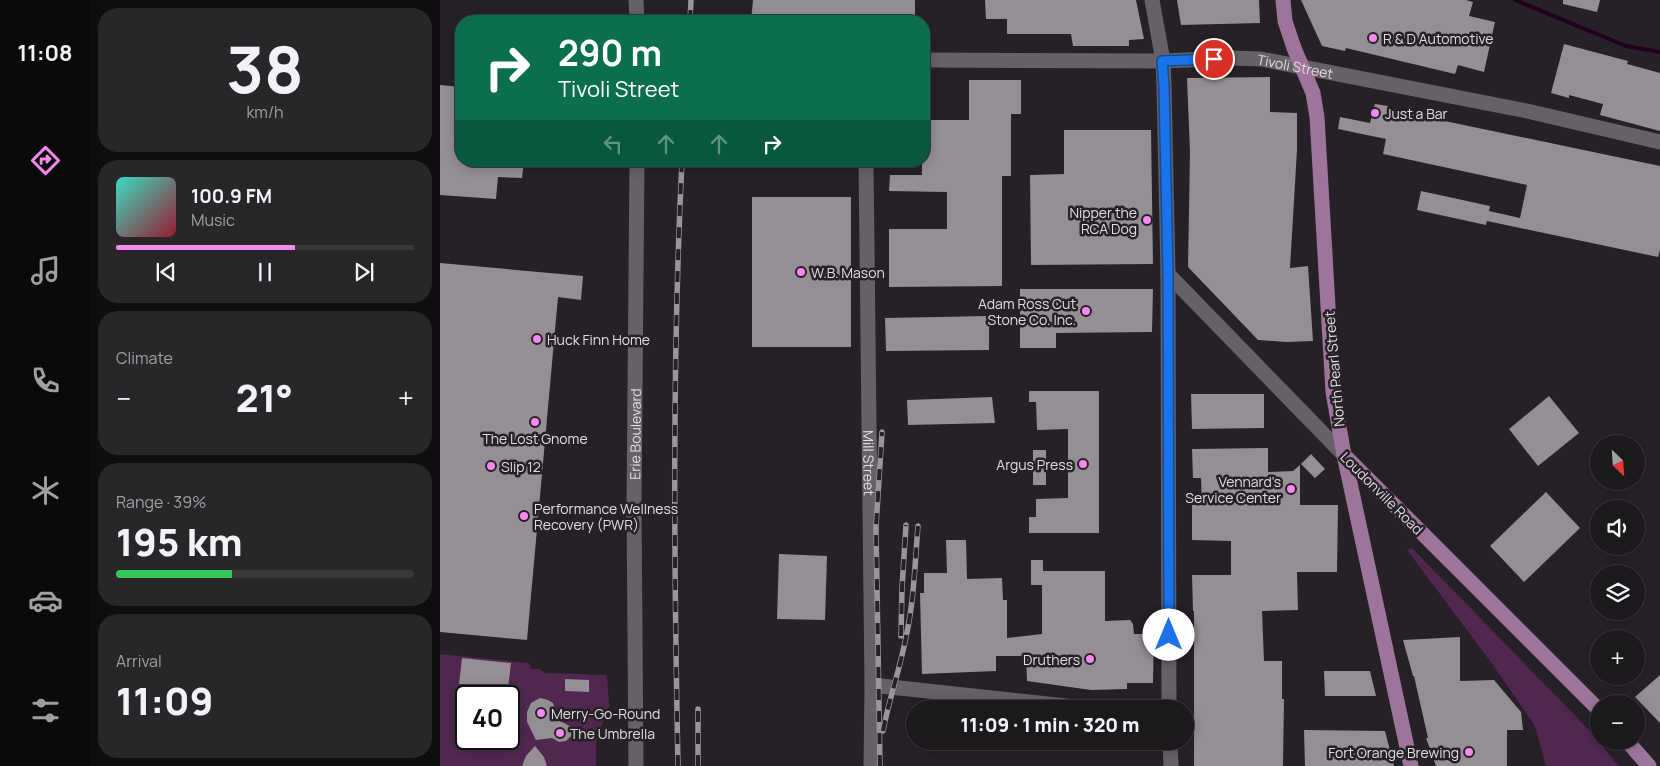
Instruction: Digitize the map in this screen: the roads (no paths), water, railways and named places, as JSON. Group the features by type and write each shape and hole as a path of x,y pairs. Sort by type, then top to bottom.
{"main road":[{"name":"North Pearl Street","path":"1283,0 1285,21 1312,93 1317,117 1334,392 1344,455 1411,766"},
{"name":"Loudonville Road","path":"1344,455 1590,701"},
{"path":"1635,750 1649,766"}],"street":[{"path":"636,0 636,15"},
{"path":"1152,0 1164,86 1168,274 1169,700"},
{"name":"Tivoli Street","path":"930,60 1162,61 1232,58 1261,59 1527,111 1660,142"},
{"name":"Erie Boulevard","path":"636,766 634,480 637,167"},
{"name":"Mill Street","path":"866,167 872,685 871,766"},
{"name":"Loudonville Road","path":"1168,274 1344,455"},
{"path":"872,685 1011,700"},
{"path":"1170,750 1171,766"}],"waterway":[{"path":"1515,0 1626,46 1660,52"}],"railway":[{"path":"690,15 691,0"},
{"path":"678,766 675,388 682,167"},
{"path":"880,766 876,527 882,432"},
{"path":"901,636 906,525"},
{"path":"883,731 909,623 918,526"},
{"path":"698,709 698,766"}],"place":[{"name":"R & D Automotive","path":"1373,38"},
{"name":"Just a Bar","path":"1375,113"},
{"name":"Nipper the RCA Dog","path":"1147,220"},
{"name":"W.B. Mason","path":"801,272"},
{"name":"Adam Ross Cut Stone Co. Inc.","path":"1086,311"},
{"name":"Huck Finn Home","path":"537,339"},
{"name":"The Lost Gnome","path":"535,422"},
{"name":"Argus Press","path":"1083,464"},
{"name":"Slip 12","path":"491,466"},
{"name":"Vennard's Service Center","path":"1291,489"},
{"name":"Performance Wellness Recovery (PWR)","path":"524,516"},
{"name":"Druthers","path":"1090,659"},
{"name":"Merry-Go-Round","path":"541,713"},
{"name":"The Umbrella","path":"560,733"},
{"name":"Fort Orange Brewing","path":"1469,752"}]}
